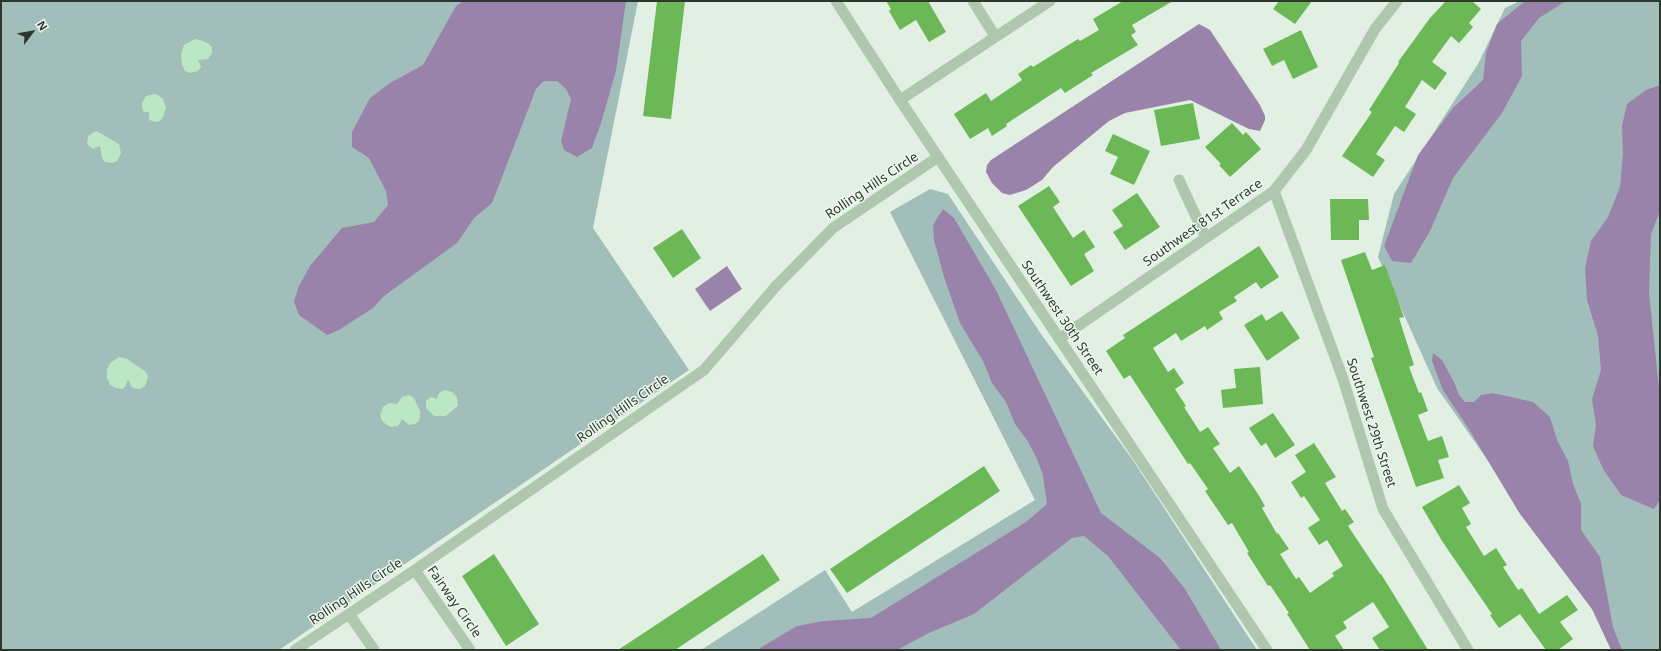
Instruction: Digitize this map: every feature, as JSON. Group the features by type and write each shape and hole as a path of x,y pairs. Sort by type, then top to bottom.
{"street":[{"name":"Southwest 30th Street","path":"836,1 900,100 1267,650"},
{"path":"973,1 995,36"},
{"path":"900,100 1050,1"},
{"name":"Southwest 81st Terrace","path":"1059,339 1274,191 1306,150 1375,29 1397,1"},
{"name":"Rolling Hills Circle","path":"295,650 415,570 704,370 776,286 833,228 938,157"},
{"path":"1179,180 1206,238"},
{"name":"Southwest 29th Street","path":"1274,191 1343,379 1383,509 1468,650"},
{"name":"Fairway Circle","path":"415,570 470,650"},
{"path":"349,614 374,650"}],"shaded area":[{"path":"1,1 638,1 593,228 689,370 279,650 1,650"},
{"path":"463,1 626,1 616,71 592,148 577,157 564,150 561,141 571,99 566,89 557,81 544,81 536,89 492,203 474,218 457,243 384,296 373,308 339,330 327,335 299,315 294,302 298,288 310,266 342,228 374,222 388,205 386,191 369,158 352,147 352,132 370,98 390,83 423,65 456,6"},
{"path":"1520,1 1660,1 1660,650 1618,650 1592,609 1437,388 1378,257 1394,194 1478,64 1505,8"},
{"path":"1525,1 1566,1 1539,18 1521,41 1522,76 1502,113 1453,178 1430,231 1411,263 1392,261 1384,246 1418,155 1453,108 1483,80 1486,53 1497,24"},
{"path":"1199,24 1210,30 1260,105 1265,116 1265,120 1260,131 1249,129 1190,100 1125,113 1109,121 1053,167 1042,180 1026,190 1010,195 1002,193 992,183 986,172 987,165 991,160"},
{"path":"1660,85 1660,211 1651,234 1649,293 1660,398 1660,500 1654,509 1621,495 1603,469 1593,446 1596,425 1592,399 1601,370 1598,336 1587,300 1585,268 1591,241 1608,217 1620,187 1623,154 1622,126 1627,104 1646,90"},
{"path":"930,189 948,194 1041,334 1132,459 1257,650 701,650 825,570 852,612 1035,500 890,212"},
{"path":"943,209 954,218 996,290 1101,513 1160,558 1185,589 1221,650 1181,650 1108,556 1084,536 1072,538 974,614 929,633 897,650 759,650 797,626 824,621 871,618 1026,522 1047,504 1043,475 1036,457 1027,440 1015,424 1006,402 992,383 983,361 960,323 944,277 934,240 933,225"},
{"path":"727,266 742,289 710,311 695,289"},
{"path":"1433,353 1442,360 1459,395 1465,402 1474,402 1481,395 1493,393 1533,402 1550,417 1557,440 1568,461 1573,484 1581,504 1581,530 1600,557 1613,627 1622,650 1611,650 1592,609 1520,514 1470,431 1443,390 1432,361"}],"sand":[{"path":"195,39 209,44 212,48 212,53 208,59 198,60 201,67 198,71 190,73 185,71 182,65 181,54 184,45"},
{"path":"154,94 163,99 166,107 163,117 160,121 156,122 149,120 149,112 144,112 142,107 142,103 146,96"},
{"path":"96,131 119,144 121,153 117,161 112,163 105,162 102,158 100,146 93,149 87,144 88,136"},
{"path":"119,357 127,359 146,372 148,377 145,386 140,389 133,388 128,379 125,387 122,389 110,385 107,378 107,370 110,363"},
{"path":"445,390 452,392 457,397 458,406 446,416 434,416 426,408 426,401 431,397 437,399 439,393"},
{"path":"409,395 414,398 420,411 419,421 415,424 409,425 402,419 398,426 391,427 382,421 380,415 383,407 389,403 397,404 402,397"}],"building":[{"path":"657,1 685,1 671,119 643,116"},
{"path":"886,1 928,1 946,32 929,42 916,20 900,30 889,11 891,9"},
{"path":"1123,1 1173,1 1132,25 1136,32 1131,35 1138,45 1091,73 1093,75 1065,93 1061,88 1006,124 1007,126 992,136 988,128 970,139 954,114 986,93 991,101 1022,80 1018,74 1031,65 1033,67 1078,39 1080,41 1099,30 1093,19"},
{"path":"1279,1 1312,1 1295,24 1273,9"},
{"path":"1446,1 1472,1 1481,9 1469,23 1473,27 1459,43 1451,36 1432,62 1447,73 1435,90 1422,80 1405,107 1416,114 1404,132 1395,126 1376,154 1385,160 1373,177 1342,156 1372,112 1369,110 1399,63 1398,62 1430,18"},
{"path":"1301,30 1318,67 1293,79 1284,60 1272,66 1263,49"},
{"path":"1193,103 1200,139 1161,146 1154,110"},
{"path":"1232,123 1243,135 1246,132 1261,149 1230,177 1219,165 1221,164 1205,147"},
{"path":"1113,134 1150,151 1134,185 1110,174 1118,157 1105,151"},
{"path":"1049,186 1060,202 1053,207 1073,238 1084,230 1095,247 1084,254 1094,271 1071,286 1018,206"},
{"path":"1137,193 1160,227 1125,250 1113,232 1123,226 1112,210"},
{"path":"1330,199 1368,199 1369,220 1359,220 1359,240 1331,240"},
{"path":"682,229 701,258 673,278 653,248"},
{"path":"1259,246 1279,277 1261,289 1256,282 1234,297 1237,301 1219,312 1223,319 1207,330 1205,326 1181,341 1176,333 1153,348 1168,372 1174,368 1184,383 1175,389 1186,406 1184,407 1200,432 1208,427 1220,444 1213,448 1230,473 1239,466 1258,494 1265,506 1262,508 1277,534 1278,533 1289,549 1280,554 1296,579 1299,577 1310,593 1334,576 1332,573 1343,566 1327,540 1319,545 1308,528 1320,520 1304,496 1301,498 1291,482 1306,472 1295,455 1314,443 1336,477 1325,483 1342,511 1345,509 1354,522 1348,526 1381,574 1428,650 1380,650 1372,638 1389,627 1373,602 1343,622 1347,628 1335,636 1344,650 1310,650 1287,614 1289,613 1270,585 1268,586 1247,553 1249,552 1232,523 1228,525 1205,491 1208,489 1190,463 1188,464 1130,375 1124,379 1106,351 1125,338 1123,335"},
{"path":"1365,252 1372,270 1385,265 1404,317 1399,318 1414,365 1409,367 1428,411 1418,415 1428,441 1442,436 1449,457 1438,460 1444,478 1416,487 1371,358 1374,357 1341,260"},
{"path":"1282,311 1300,338 1267,361 1244,325 1262,314 1266,321"},
{"path":"1260,367 1263,404 1223,408 1221,390 1236,388 1234,369"},
{"path":"1273,413 1295,445 1275,458 1266,443 1261,446 1249,428"},
{"path":"984,466 1000,491 847,593 830,569"},
{"path":"1459,485 1470,503 1462,508 1471,524 1466,527 1484,556 1496,548 1507,565 1503,567 1518,590 1522,588 1539,614 1567,595 1578,610 1560,622 1573,639 1558,650 1546,650 1520,614 1499,628 1490,615 1492,614 1442,541 1422,507"},
{"path":"494,554 539,624 506,646 462,576"},
{"path":"763,554 780,580 675,650 618,650"}]}
